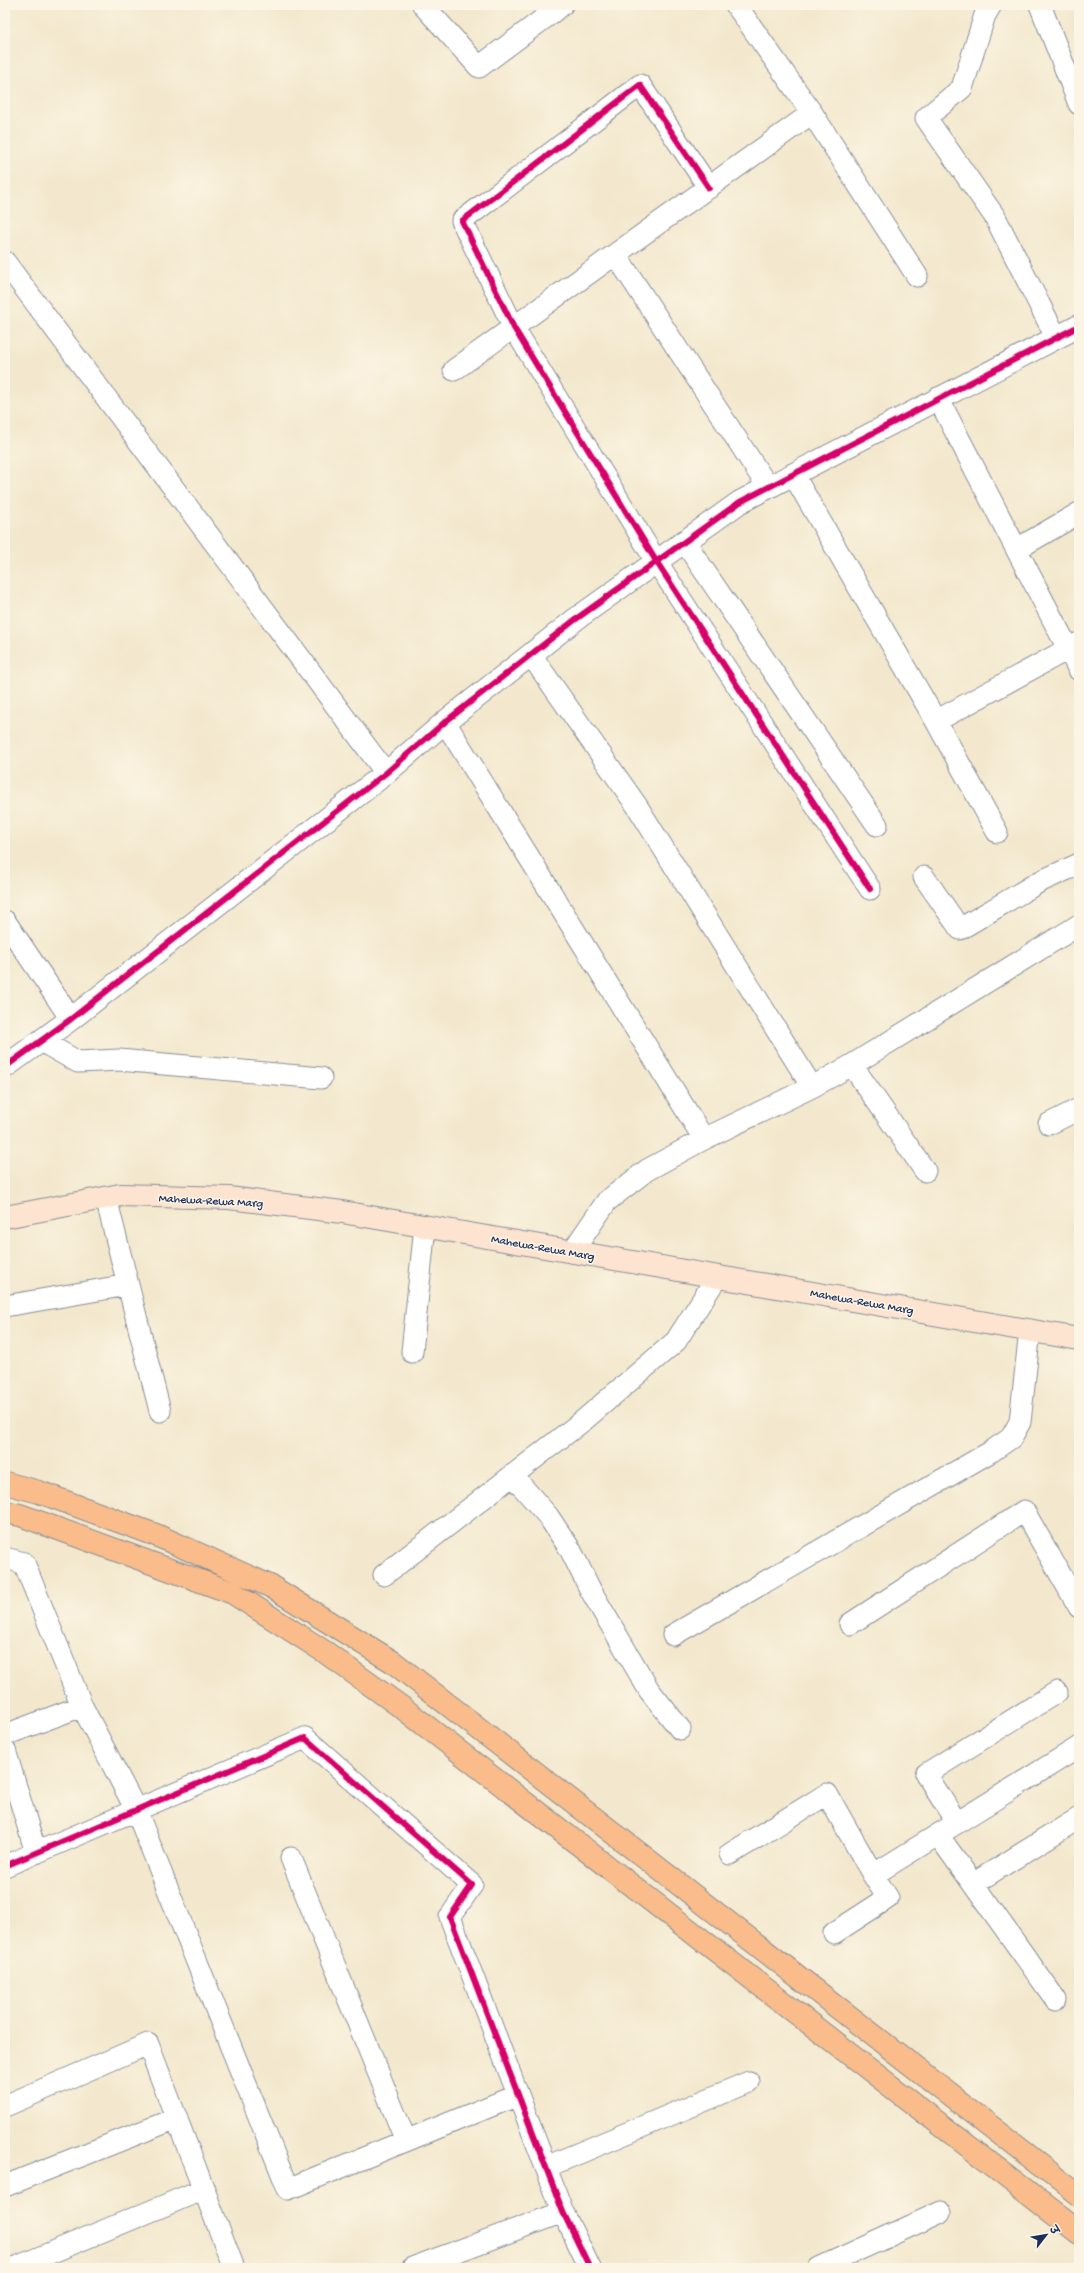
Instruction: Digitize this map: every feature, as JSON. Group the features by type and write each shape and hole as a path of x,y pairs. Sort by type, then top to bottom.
{"highway":[{"path":"5,1483 39,1492 156,1535 272,1587 393,1662 1079,2195"},
{"path":"5,1512 20,1515 233,1593 325,1652 404,1709 1079,2232"}],"main road":[{"name":"Mahewa-Rewa Marg","path":"5,1217 120,1196 229,1198 342,1212 1079,1338"}],"street":[{"path":"423,5 479,67 562,5"},
{"path":"736,5 812,113 917,276"},
{"path":"991,5 985,15 962,88 926,118 995,217 1056,337"},
{"path":"1040,5 1079,104"},
{"path":"709,188 640,85 462,221 514,328 656,561 870,889"},
{"path":"454,370 812,113"},
{"path":"616,255 768,487"},
{"path":"5,262 386,773"},
{"path":"5,1067 71,1019 386,773 445,722 531,655 656,561 740,502 1079,326"},
{"path":"938,398 1017,548 1074,646 1079,670"},
{"path":"793,474 936,721 997,832"},
{"path":"1017,548 1079,514"},
{"path":"684,541 877,825"},
{"path":"936,721 1074,646"},
{"path":"531,655 637,806 812,1087"},
{"path":"445,722 704,1139"},
{"path":"924,877 960,929 1039,882 1079,864"},
{"path":"5,921 71,1019"},
{"path":"572,1252 607,1201 647,1170 704,1139 812,1087 852,1065 1079,926"},
{"path":"41,1040 78,1062 119,1060 321,1078"},
{"path":"852,1065 925,1171"},
{"path":"1050,1124 1079,1110"},
{"path":"106,1198 160,1411"},
{"path":"412,1352 425,1226"},
{"path":"384,1575 584,1420 676,1340 717,1276"},
{"path":"5,1306 128,1285"},
{"path":"673,1635 992,1452 1011,1438 1020,1422 1030,1330"},
{"path":"512,1475 548,1516 570,1549 591,1591 648,1690 680,1728"},
{"path":"850,1624 1024,1511 1079,1607"},
{"path":"5,1558 24,1563 82,1706 136,1810 288,2189 518,2095"},
{"path":"957,1823 926,1774 1057,1692"},
{"path":"5,1735 82,1706"},
{"path":"5,1866 305,1738 472,1885 450,1917 563,2212 590,2268"},
{"path":"874,1875 1079,1746"},
{"path":"5,1750 36,1853"},
{"path":"730,1854 827,1794 888,1898 834,1933"},
{"path":"973,1884 1079,1818"},
{"path":"938,1835 1056,2000"},
{"path":"291,1858 406,2141"},
{"path":"5,2106 148,2044 234,2268"},
{"path":"546,2167 749,2082"},
{"path":"7,2179 177,2118"},
{"path":"14,2268 204,2189"},
{"path":"412,2268 563,2212"},
{"path":"819,2268 941,2212"}],"cycle path":[{"path":"709,188 640,85 462,221 514,328 656,561 870,889"},
{"path":"5,1067 71,1019 386,773 445,722 576,619 740,502 1079,326"},
{"path":"5,1866 305,1738 472,1885 450,1917 563,2212 590,2268"}]}
